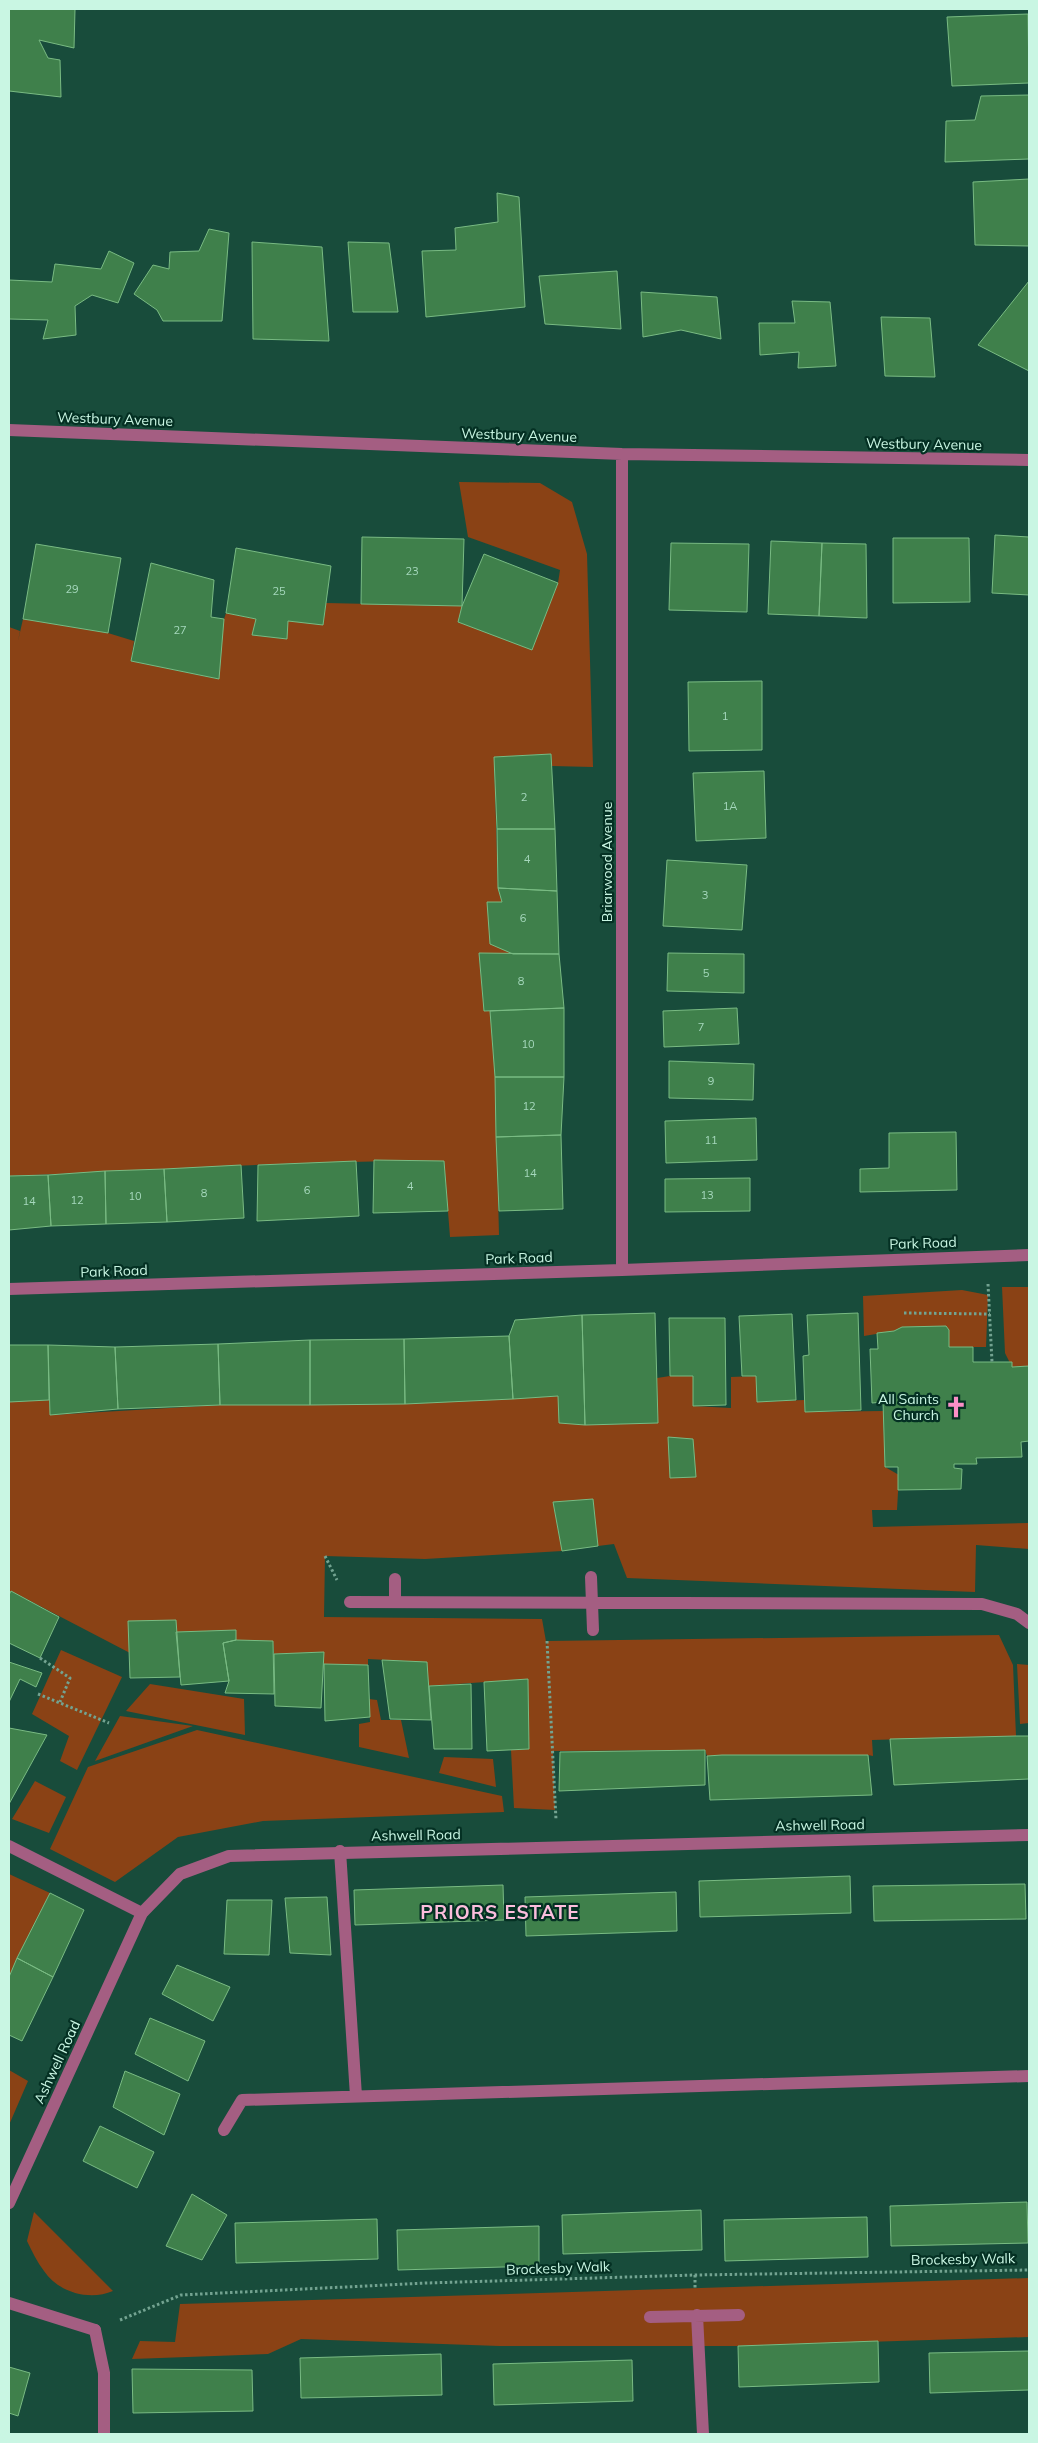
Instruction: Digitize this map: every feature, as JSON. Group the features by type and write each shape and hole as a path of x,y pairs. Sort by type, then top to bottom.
{"street":[{"name":"Westbury Avenue","path":"9,430 622,454 1029,460"},
{"name":"Briarwood Avenue","path":"622,454 622,1270"},
{"name":"Park Road","path":"9,1289 1029,1255"},
{"path":"591,1577 593,1630"},
{"path":"395,1579 395,1602"},
{"path":"350,1602 982,1604 1018,1614 1029,1624"},
{"name":"Ashwell Road","path":"9,2203 142,1913 180,1874 229,1856 1029,1835"},
{"path":"9,1846 142,1913"},
{"path":"340,1852 356,2096"},
{"path":"224,2130 242,2100 1029,2076"},
{"path":"9,2303 95,2330 104,2373 104,2434"},
{"path":"696,2315 702,2434"},
{"path":"650,2317 739,2315"}],"path":[{"path":"986,1256 992,1362"},
{"path":"904,1313 990,1314"},
{"path":"547,1641 557,1846"},
{"path":"40,1658 70,1678 60,1702"},
{"path":"38,1694 109,1723"},
{"name":"Brockesby Walk","path":"95,2330 181,2294 427,2283 695,2275 1029,2270"}],"shaded area":[{"path":"459,482 540,483 572,502 587,554 593,767 552,766 551,754 494,757 498,888 502,902 490,943 513,954 479,954 484,1011 490,1011 495,1076 499,1235 450,1237 444,1161 281,1164 9,1176 9,627 20,631 18,641 23,619 108,633 134,641 131,661 218,679 226,613 256,619 252,635 286,639 288,621 323,624 326,603 462,606 458,622 532,649 558,583 560,570 468,537"},
{"path":"1002,1287 1029,1287 1029,1366 1012,1367 1005,1353"},
{"path":"962,1290 988,1295 986,1347 949,1347 949,1330 946,1326 902,1327 894,1331 864,1336 863,1296"},
{"path":"693,1376 693,1406 731,1408 731,1377 756,1376 758,1402 804,1400 805,1412 883,1411 885,1467 899,1475 897,1510 872,1510 873,1527 1029,1523 1029,1549 976,1545 975,1592 627,1578 614,1544 598,1546 593,1499 553,1502 562,1551 425,1559 325,1556 324,1617 542,1619 547,1647 547,1641 999,1635 1013,1665 1016,1736 872,1740 873,1756 707,1756 705,1750 553,1751 555,1810 514,1808 511,1750 529,1749 528,1679 429,1686 426,1662 368,1659 368,1665 324,1664 323,1652 274,1654 273,1641 236,1640 235,1630 176,1632 130,1653 11,1591 9,1595 9,1402 49,1400 51,1415 220,1405 405,1404 558,1396 585,1425 658,1423 657,1378"},
{"path":"61,1650 122,1677 77,1770 60,1761 69,1736 32,1714"},
{"path":"1017,1664 1029,1665 1029,1723 1020,1724"},
{"path":"150,1684 244,1699 245,1735 126,1711"},
{"path":"369,1699 377,1700 381,1720 401,1720 409,1758 359,1747 359,1724 370,1722"},
{"path":"120,1716 193,1726 95,1761"},
{"path":"197,1730 502,1796 504,1812 263,1821 178,1837 115,1882 50,1849 88,1767"},
{"path":"444,1757 493,1759 496,1787 439,1773"},
{"path":"35,1781 66,1797 49,1833 12,1819"},
{"path":"9,1874 50,1893 9,1977"},
{"path":"9,2070 28,2081 9,2125"},
{"path":"34,2212 113,2291 104,2294 85,2295 66,2290 50,2279 39,2264 27,2241"},
{"path":"1029,2278 1029,2337 738,2346 499,2346 301,2339 268,2354 132,2359 140,2341 175,2342 180,2304"}],"building":[{"path":"9,9 75,9 74,48 39,40 48,58 60,60 61,97 9,91"},
{"path":"1028,14 1029,83 952,86 947,17"},
{"path":"1029,95 1029,159 945,162 946,121 975,120 981,96"},
{"path":"1029,179 1029,246 975,245 973,182"},
{"path":"497,193 519,197 525,307 426,317 422,251 456,250 455,228 498,222"},
{"path":"209,229 229,233 222,321 163,321 157,310 134,294 153,265 169,269 170,252 199,251"},
{"path":"252,242 322,247 329,341 253,339"},
{"path":"348,242 389,243 398,312 353,312"},
{"path":"109,251 134,263 118,303 92,295 75,306 76,335 43,339 48,320 9,319 9,280 52,282 55,264 101,269"},
{"path":"617,271 621,329 545,324 539,276"},
{"path":"1029,281 1029,371 978,345"},
{"path":"641,292 717,297 721,339 681,330 643,337"},
{"path":"792,301 830,302 836,366 798,368 799,352 760,355 759,323 795,323"},
{"path":"881,317 930,318 935,377 885,376"},
{"path":"995,535 1029,537 1029,595 992,593"},
{"path":"362,537 464,539 462,606 361,604"},
{"path":"893,538 969,538 970,602 893,603"},
{"path":"771,541 822,543 819,616 768,614"},
{"path":"671,543 749,544 747,612 669,610"},
{"path":"822,543 866,544 867,618 819,616"},
{"path":"36,544 121,558 108,633 23,619"},
{"path":"236,548 331,566 323,625 288,621 287,639 252,635 256,619 226,613"},
{"path":"484,554 558,583 532,650 458,622 462,606"},
{"path":"151,563 214,580 211,617 224,619 219,679 131,661"},
{"path":"762,681 762,750 689,751 688,682"},
{"path":"551,754 555,829 497,829 494,757"},
{"path":"764,771 766,838 696,841 693,773"},
{"path":"497,829 555,829 557,891 498,888"},
{"path":"667,860 747,865 742,930 663,926"},
{"path":"498,888 557,891 559,954 513,954 490,944 487,902 502,902"},
{"path":"479,953 559,954 564,1008 484,1011"},
{"path":"668,953 744,954 744,993 667,991"},
{"path":"564,1008 564,1077 495,1077 490,1011"},
{"path":"737,1008 739,1044 664,1047 663,1011"},
{"path":"669,1061 754,1064 753,1100 669,1098"},
{"path":"495,1077 564,1077 561,1135 496,1137"},
{"path":"756,1118 757,1160 666,1163 665,1121"},
{"path":"956,1132 957,1190 860,1192 860,1169 889,1168 889,1133"},
{"path":"561,1135 563,1209 499,1211 496,1137"},
{"path":"374,1160 444,1161 448,1211 373,1213"},
{"path":"356,1161 359,1216 257,1221 258,1165"},
{"path":"241,1165 244,1218 167,1222 164,1169"},
{"path":"164,1169 167,1222 106,1224 105,1171"},
{"path":"105,1171 106,1224 51,1226 48,1175"},
{"path":"48,1175 51,1226 9,1230 9,1176"},
{"path":"750,1178 750,1211 665,1212 665,1179"},
{"path":"655,1313 658,1423 585,1425 582,1315"},
{"path":"858,1313 861,1410 805,1412 803,1356 809,1355 807,1315"},
{"path":"792,1314 796,1400 757,1402 756,1376 742,1376 739,1316"},
{"path":"582,1315 585,1425 559,1423 558,1396 513,1399 509,1336 515,1320"},
{"path":"669,1318 725,1318 726,1405 693,1406 693,1376 670,1376"},
{"name":"All Saints Church","path":"946,1326 949,1330 949,1347 973,1347 973,1362 1012,1362 1012,1367 1029,1366 1029,1441 1021,1442 1022,1457 976,1458 977,1464 954,1464 954,1468 962,1469 961,1489 898,1490 898,1467 885,1467 883,1402 872,1403 870,1349 878,1349 877,1333 894,1331 902,1327"},
{"path":"509,1336 513,1399 405,1404 404,1339"},
{"path":"404,1339 405,1404 310,1405 310,1340"},
{"path":"310,1340 310,1405 220,1405 218,1344"},
{"path":"218,1344 220,1405 118,1409 115,1347"},
{"path":"9,1345 48,1345 49,1400 9,1402"},
{"path":"48,1345 115,1347 118,1409 50,1415"},
{"path":"668,1437 693,1439 696,1477 670,1478"},
{"path":"593,1499 598,1546 562,1551 553,1502"},
{"path":"11,1591 59,1617 40,1658 9,1643 9,1595"},
{"path":"176,1620 180,1677 130,1678 128,1621"},
{"path":"236,1630 236,1640 223,1643 229,1681 181,1685 176,1632"},
{"path":"236,1640 273,1641 274,1694 225,1693 229,1681 223,1643"},
{"path":"324,1652 321,1708 275,1706 274,1654"},
{"path":"382,1660 427,1662 431,1720 390,1719"},
{"path":"9,1662 42,1673 36,1687 20,1679 9,1702"},
{"path":"324,1664 368,1665 370,1717 325,1721"},
{"path":"528,1679 529,1749 487,1751 484,1682"},
{"path":"471,1684 472,1749 434,1749 429,1686"},
{"path":"9,1728 47,1735 9,1804"},
{"path":"1029,1736 1029,1779 894,1785 890,1739"},
{"path":"705,1750 705,1785 559,1791 560,1752"},
{"path":"868,1755 872,1795 710,1800 707,1756"},
{"path":"850,1876 851,1913 700,1917 699,1881"},
{"path":"1025,1884 1026,1919 874,1921 873,1886"},
{"path":"503,1885 504,1920 355,1925 354,1890"},
{"path":"676,1892 677,1931 526,1936 525,1897"},
{"path":"50,1893 84,1910 53,1977 17,1958"},
{"path":"327,1897 331,1955 290,1953 285,1898"},
{"path":"227,1900 272,1900 269,1955 224,1954"},
{"path":"17,1958 53,1977 22,2041 9,2035 9,1977"},
{"path":"177,1965 230,1987 213,2021 162,1994"},
{"path":"150,2018 205,2041 188,2081 135,2054"},
{"path":"125,2071 180,2094 164,2135 113,2107"},
{"path":"100,2126 154,2152 137,2188 83,2161"},
{"path":"192,2194 227,2215 202,2260 166,2246"},
{"path":"1027,2202 1028,2243 891,2246 890,2206"},
{"path":"701,2210 702,2250 563,2254 562,2215"},
{"path":"867,2217 868,2257 725,2261 724,2220"},
{"path":"377,2219 378,2259 236,2263 235,2223"},
{"path":"539,2226 539,2266 398,2270 397,2230"},
{"path":"878,2341 879,2382 739,2387 738,2346"},
{"path":"1029,2351 1029,2390 930,2393 929,2353"},
{"path":"441,2354 442,2395 301,2398 300,2358"},
{"path":"632,2360 633,2401 494,2405 493,2364"},
{"path":"9,2367 30,2373 18,2416 9,2413"},
{"path":"132,2369 252,2370 253,2411 133,2413"}],"place":[{"name":"All Saints Church","path":"956,1407"}],"district":[{"name":"PRIORS ESTATE","path":"500,1912"}]}
